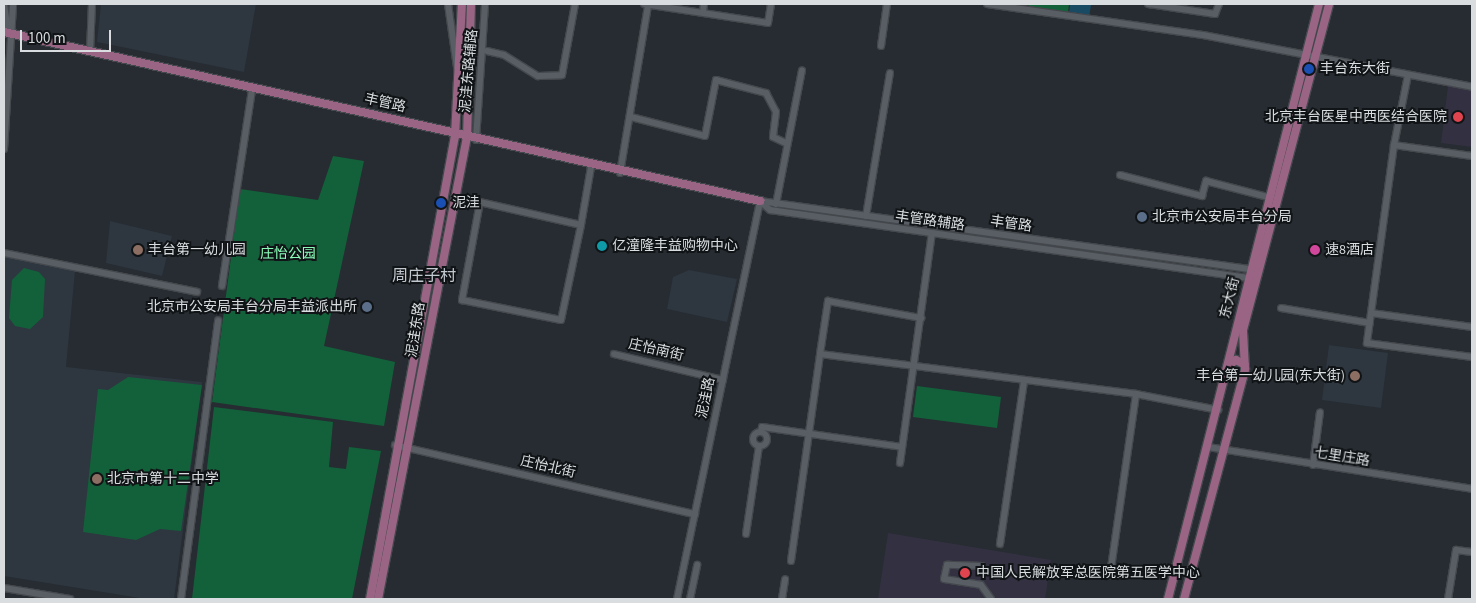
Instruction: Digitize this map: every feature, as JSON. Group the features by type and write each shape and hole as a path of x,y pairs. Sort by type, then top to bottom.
{"main road":[{"name":"泥洼东路","path":"378,599 401,446 455,134 462,4"},
{"name":"泥洼东路","path":"370,599 467,136 471,4"},
{"name":"东大街","path":"1168,599 1218,410 1268,196 1319,4"},
{"name":"东大街","path":"1184,599 1224,452 1245,365 1243,330 1328,4"},
{"name":"丰管路","path":"8,35 90,51 455,134"},
{"name":"丰管路","path":"8,35 252,91 467,136 760,201"},
{"name":"丰管路","path":"476,138 591,167 620,171"},
{"path":"1228,366 1236,360 1245,365"}],"street":[{"path":"4,4 8,35"},
{"path":"4,149 8,35 13,4"},
{"path":"90,51 92,4"},
{"name":"泥洼东路辅路","path":"448,4 458,72"},
{"name":"泥洼东路辅路","path":"476,138 485,4"},
{"path":"488,51 504,55 538,76 562,75 575,4"},
{"path":"620,171 631,117 646,4 768,23 772,4"},
{"path":"702,12 704,4"},
{"path":"881,46 887,4"},
{"path":"986,4 1203,35 1472,87"},
{"path":"1148,4 1215,14 1218,4"},
{"path":"776,204 786,143 802,70"},
{"path":"847,222 865,216 890,74"},
{"path":"1408,75 1394,145 1367,343 1472,357"},
{"path":"631,117 705,136 716,80 766,93 776,112 773,137 786,143"},
{"path":"222,286 252,91"},
{"path":"1394,145 1472,156"},
{"path":"581,225 480,202 462,300 561,320 581,225 591,167"},
{"path":"1120,175 1202,196 1206,181 1268,196"},
{"name":"丰管路","path":"760,201 1259,270"},
{"name":"丰管路辅路","path":"760,201 770,210 1248,278"},
{"name":"泥洼路","path":"677,599 760,201"},
{"path":"900,463 932,233"},
{"path":"1097,248 1115,260"},
{"path":"4,253 197,292"},
{"path":"791,561 828,300 921,318"},
{"path":"1281,308 1370,323"},
{"path":"1372,313 1472,327"},
{"path":"181,599 218,320"},
{"name":"庄怡南街","path":"614,354 723,380"},
{"path":"820,354 1136,394 1218,410"},
{"path":"1000,544 1024,381"},
{"path":"1110,575 1136,394"},
{"path":"1313,465 1320,412"},
{"path":"746,534 759,446 767,441 761,432 762,427 902,448"},
{"name":"庄怡北街","path":"401,446 695,514"},
{"name":"七里庄路","path":"1208,447 1224,452 1472,489"},
{"path":"1448,599 1456,550 1472,552"},
{"path":"690,599 696,565"},
{"path":"982,566 947,565 944,579 981,585 991,599"},
{"path":"782,599 785,579"},
{"path":"4,588 70,599"}],"shaded area":[{"path":"101,4 256,4 244,72 97,42"},
{"name":"北京丰台医星中西医结合医院","path":"1448,86 1472,91 1472,147 1441,143"},
{"name":"丰台第一幼儿园","path":"110,221 172,236 162,276 106,263"},
{"name":"北京市第十二中学","path":"4,255 75,271 66,367 202,382 174,599 146,599 4,576"},
{"path":"689,270 737,279 727,322 667,309 673,277"},
{"name":"丰台第一幼儿园(东大街)","path":"1329,345 1388,353 1381,408 1322,400"},
{"name":"中国人民解放军总医院第五医学中心","path":"888,533 1051,560 1045,599 878,599"}],"green space":[{"path":"1029,4 1069,4 1068,13 1028,8"},
{"name":"庄怡公园","path":"333,156 364,161 324,346 395,362 384,426 212,402 240,189 318,200"},
{"path":"24,268 39,272 45,279 43,317 30,329 15,326 9,318 12,280"},
{"path":"128,377 202,385 181,531 160,529 136,540 83,532 98,389 108,390"},
{"path":"917,386 1001,397 997,428 913,417"},
{"path":"214,407 333,422 329,467 346,469 349,447 381,451 352,599 192,599"}],"water":[{"path":"1070,4 1091,5 1089,17 1069,14"}],"place":[{"name":"丰台东大街","path":"1309,69"},
{"name":"北京丰台医星中西医结合医院","path":"1458,117"},
{"name":"泥洼","path":"441,203"},
{"name":"北京市公安局丰台分局","path":"1142,217"},
{"name":"亿潼隆丰益购物中心","path":"602,246"},
{"name":"丰台第一幼儿园","path":"138,250"},
{"name":"速8酒店","path":"1315,250"},
{"name":"北京市公安局丰台分局丰益派出所","path":"367,307"},
{"name":"丰台第一幼儿园(东大街)","path":"1355,376"},
{"name":"北京市第十二中学","path":"97,479"},
{"name":"中国人民解放军总医院第五医学中心","path":"965,573"}],"district":[{"name":"周庄子村","path":"424,276"}]}
